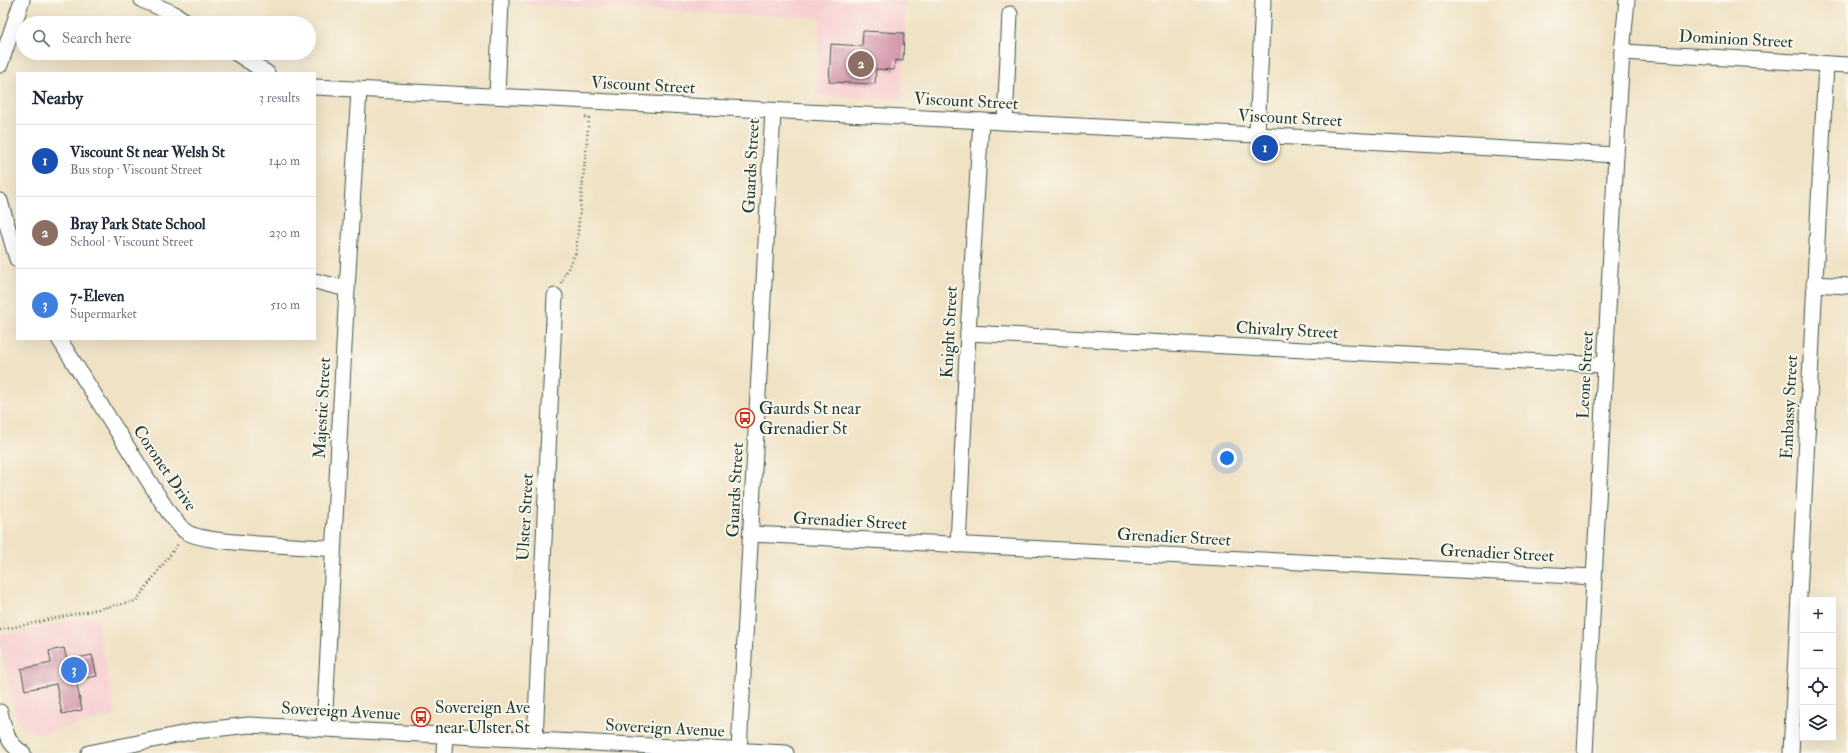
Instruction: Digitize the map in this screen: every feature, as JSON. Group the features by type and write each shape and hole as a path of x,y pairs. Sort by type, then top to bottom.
{"street":[{"path":"17,16 22,0"},
{"path":"142,0 177,16"},
{"path":"497,96 502,0"},
{"path":"1257,135 1263,0"},
{"name":"Leone Street","path":"1585,753 1616,155 1622,52 1627,0"},
{"path":"1005,122 1010,14"},
{"path":"0,65 16,18"},
{"name":"Dominion Street","path":"1622,52 1848,65"},
{"path":"247,60 265,72"},
{"name":"Embassy Street","path":"1791,753 1826,64"},
{"name":"Viscount Street","path":"316,87 1257,135 1616,155"},
{"name":"Majestic Street","path":"324,728 359,90"},
{"name":"Guards Street","path":"739,751 773,111"},
{"name":"Knight Street","path":"958,545 968,333 981,121"},
{"path":"0,201 16,255"},
{"path":"316,281 347,289"},
{"path":"1814,284 1848,286"},
{"name":"Ulster Street","path":"534,740 555,296"},
{"name":"Chivalry Street","path":"968,333 1605,365"},
{"name":"Coronet Drive","path":"60,340 169,512 186,532 212,540 311,546 333,549"},
{"name":"Grenadier Street","path":"751,534 1594,577"},
{"path":"0,712 5,734 16,749 23,753"},
{"name":"Sovereign Avenue","path":"89,753 196,731 249,725 786,753"},
{"path":"444,753 445,735"}],"path":[{"path":"555,296 576,252 589,118 581,117"},
{"path":"0,630 136,601 186,532"}],"shaded area":[{"path":"521,0 905,0 905,32 901,100 817,96 820,18 521,4"},
{"path":"96,616 116,716 40,733 32,732 23,728 17,718 0,644 0,635"}],"building":[{"path":"863,31 904,33 903,61 895,60 894,70 876,69 875,84 829,82 831,44 862,46"},
{"path":"64,648 67,660 92,655 97,676 76,680 82,710 62,714 56,684 25,690 21,669 51,663 49,651"}],"place":[{"name":"Bray Park State School","path":"861,64"},
{"name":"Viscount St near Welsh St","path":"1265,148"},
{"name":"Gaurds St near Grenadier St","path":"745,418"},
{"name":"7-Eleven","path":"74,670"},
{"name":"Sovereign Ave near Ulster St","path":"421,717"}]}
